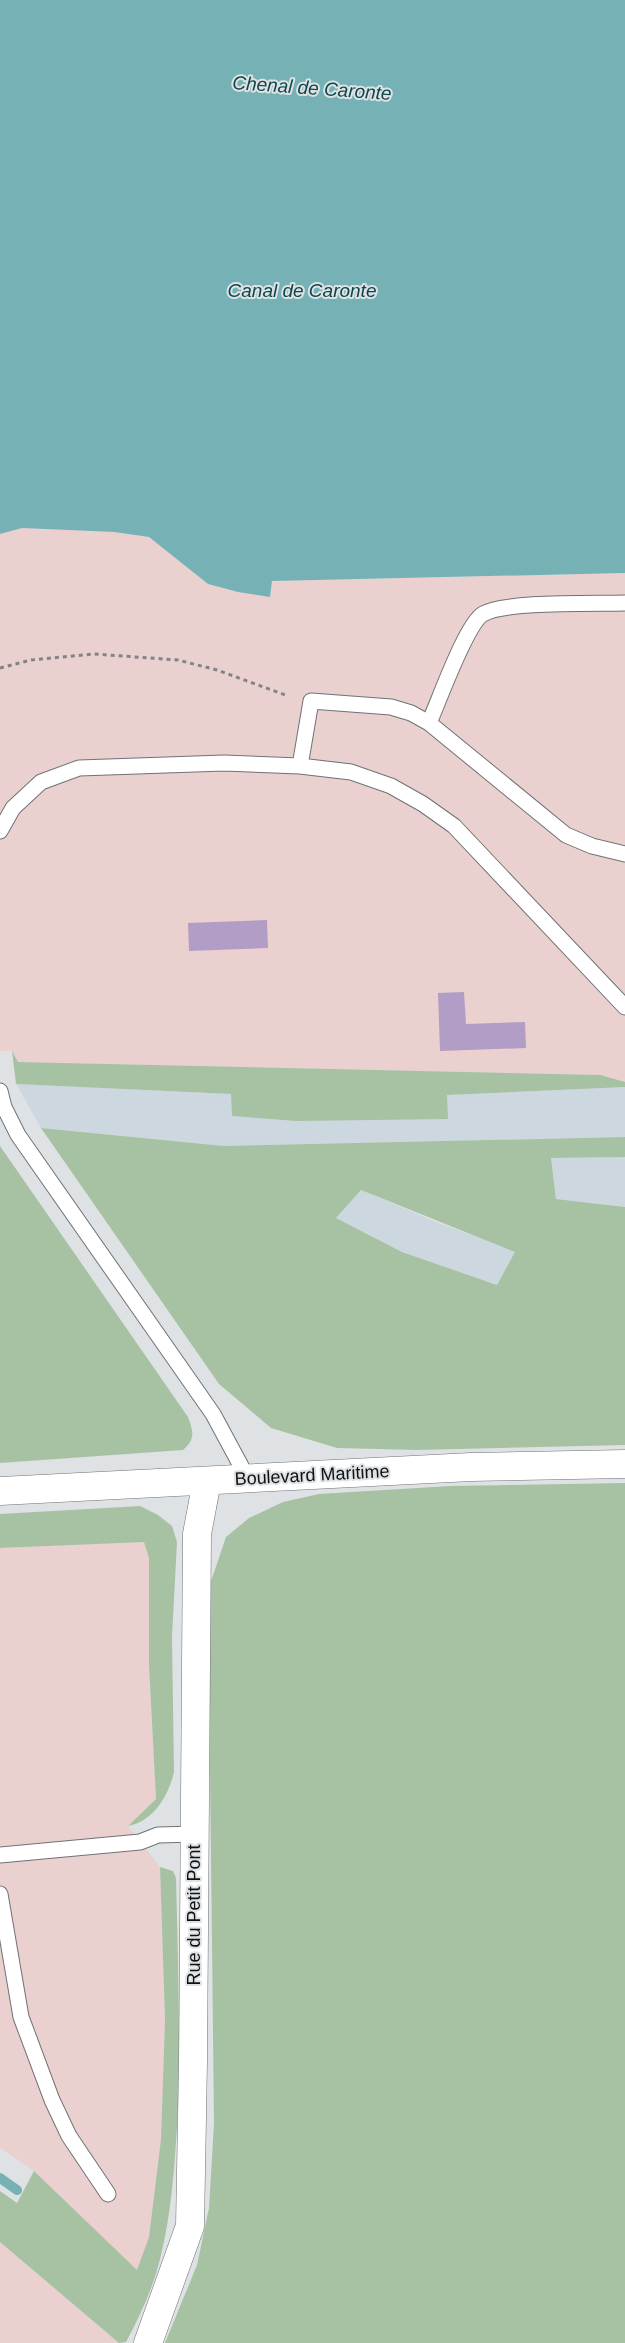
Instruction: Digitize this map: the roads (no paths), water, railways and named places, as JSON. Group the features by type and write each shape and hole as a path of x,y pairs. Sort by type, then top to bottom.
{"street":[{"name":"Boulevard Maritime","path":"0,1491 461,1468 625,1464"},
{"name":"Rue du Petit Pont","path":"148,2343 190,2226 197,1534 207,1481"}],"lane":[{"path":"429,723 471,627 483,614 504,607 625,603"},
{"path":"300,766 311,701 391,707 411,712 429,723 566,834 592,846 625,854"},
{"path":"0,831 13,808 42,782 79,768 224,762 300,766 351,772 391,786 423,804 454,826 625,1007"},
{"path":"0,1091 4,1107 18,1135 213,1414 248,1478"},
{"path":"0,1854 140,1842 158,1835 195,1834"},
{"path":"0,1894 21,2017 52,2100 69,2136 108,2194"}],"water":[{"name":"Canal de Caronte","path":"0,0 625,0 625,573 272,581 270,597 238,592 208,584 149,537 114,532 22,528 0,534"}],"waterway":[{"path":"0,2178 17,2190"}],"water label":[{"name":"Chenal de Caronte","path":"312,88"}]}
